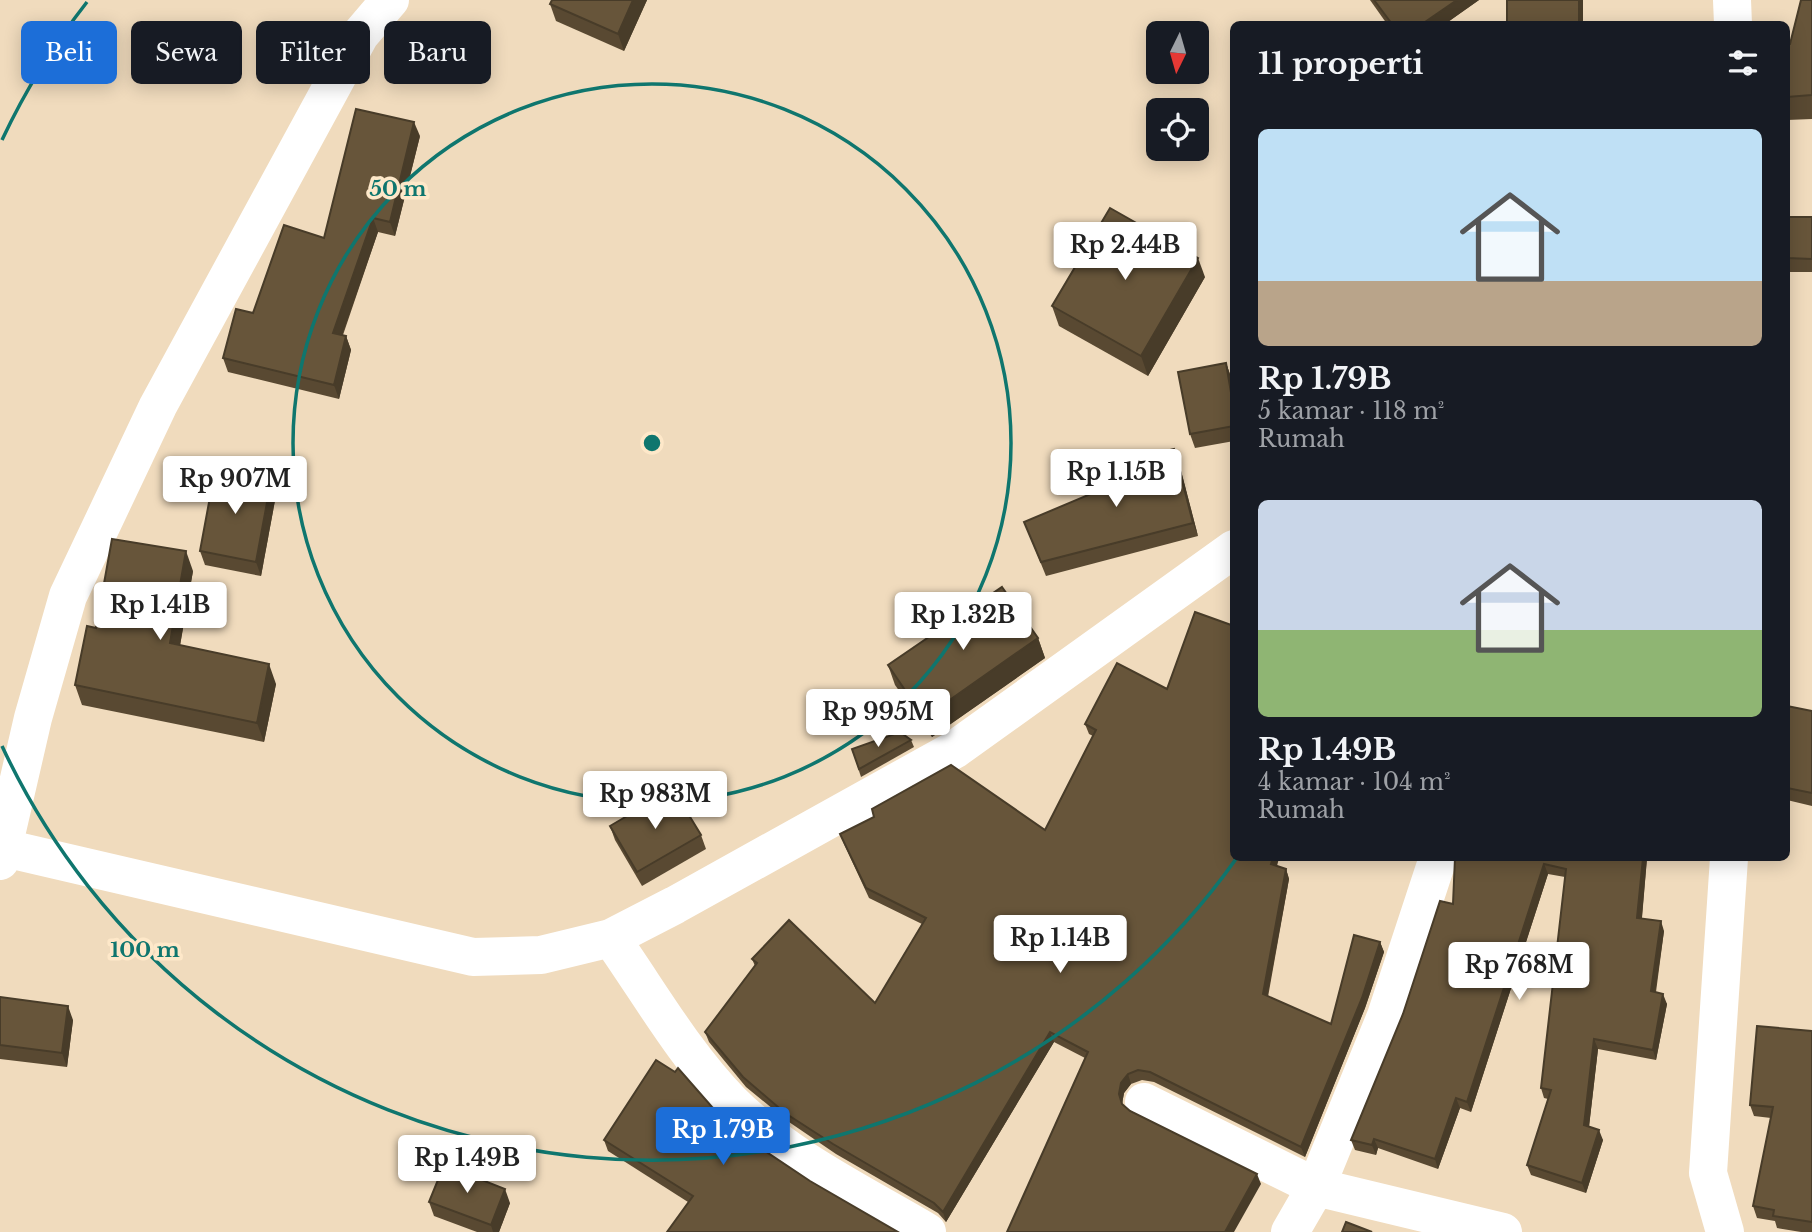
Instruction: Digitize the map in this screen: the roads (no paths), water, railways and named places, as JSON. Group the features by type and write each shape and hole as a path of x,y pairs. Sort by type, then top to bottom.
{"street":[{"path":"390,0 360,35 158,407 104,515 68,596 33,718 2,854 473,957 541,955 611,937 954,750 1230,552"},
{"path":"1732,0 1733,21"},
{"path":"1290,1232 1316,1187 1386,1017 1437,861"},
{"path":"1726,1232 1708,1173 1729,861"},
{"path":"611,937 706,1073 732,1103 777,1141 927,1232"},
{"path":"1144,1102 1316,1187 1503,1232"}]}
